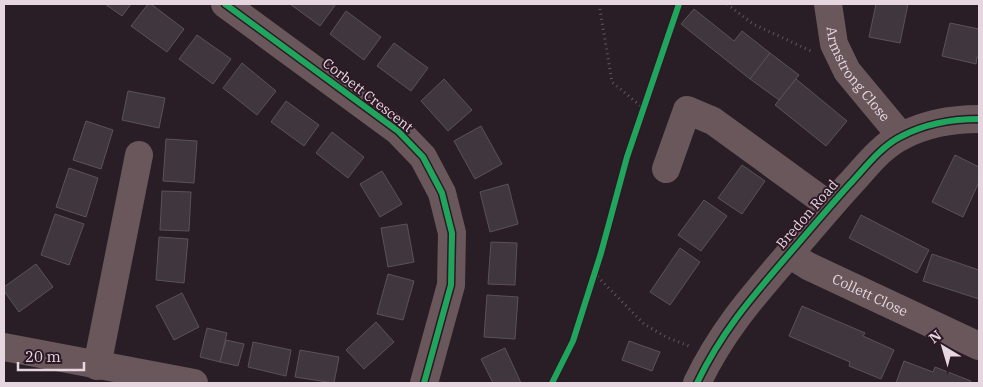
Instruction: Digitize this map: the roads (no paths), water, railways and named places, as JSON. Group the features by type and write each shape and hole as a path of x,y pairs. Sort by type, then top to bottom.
{"street":[{"name":"Corbett Crescent","path":"226,4 398,131 422,157 442,193 452,233 451,285 424,383"},
{"name":"Armstrong Close","path":"828,4 834,44 847,71 901,136"},
{"path":"666,169 687,110 713,121 830,206"},
{"name":"Bredon Road","path":"697,383 730,324 830,206 883,150 901,136 935,124 966,119 979,120"},
{"path":"96,366 139,155"},
{"name":"Collett Close","path":"789,254 808,266 979,346"},
{"path":"4,347 96,366 128,377 194,383"}]}
